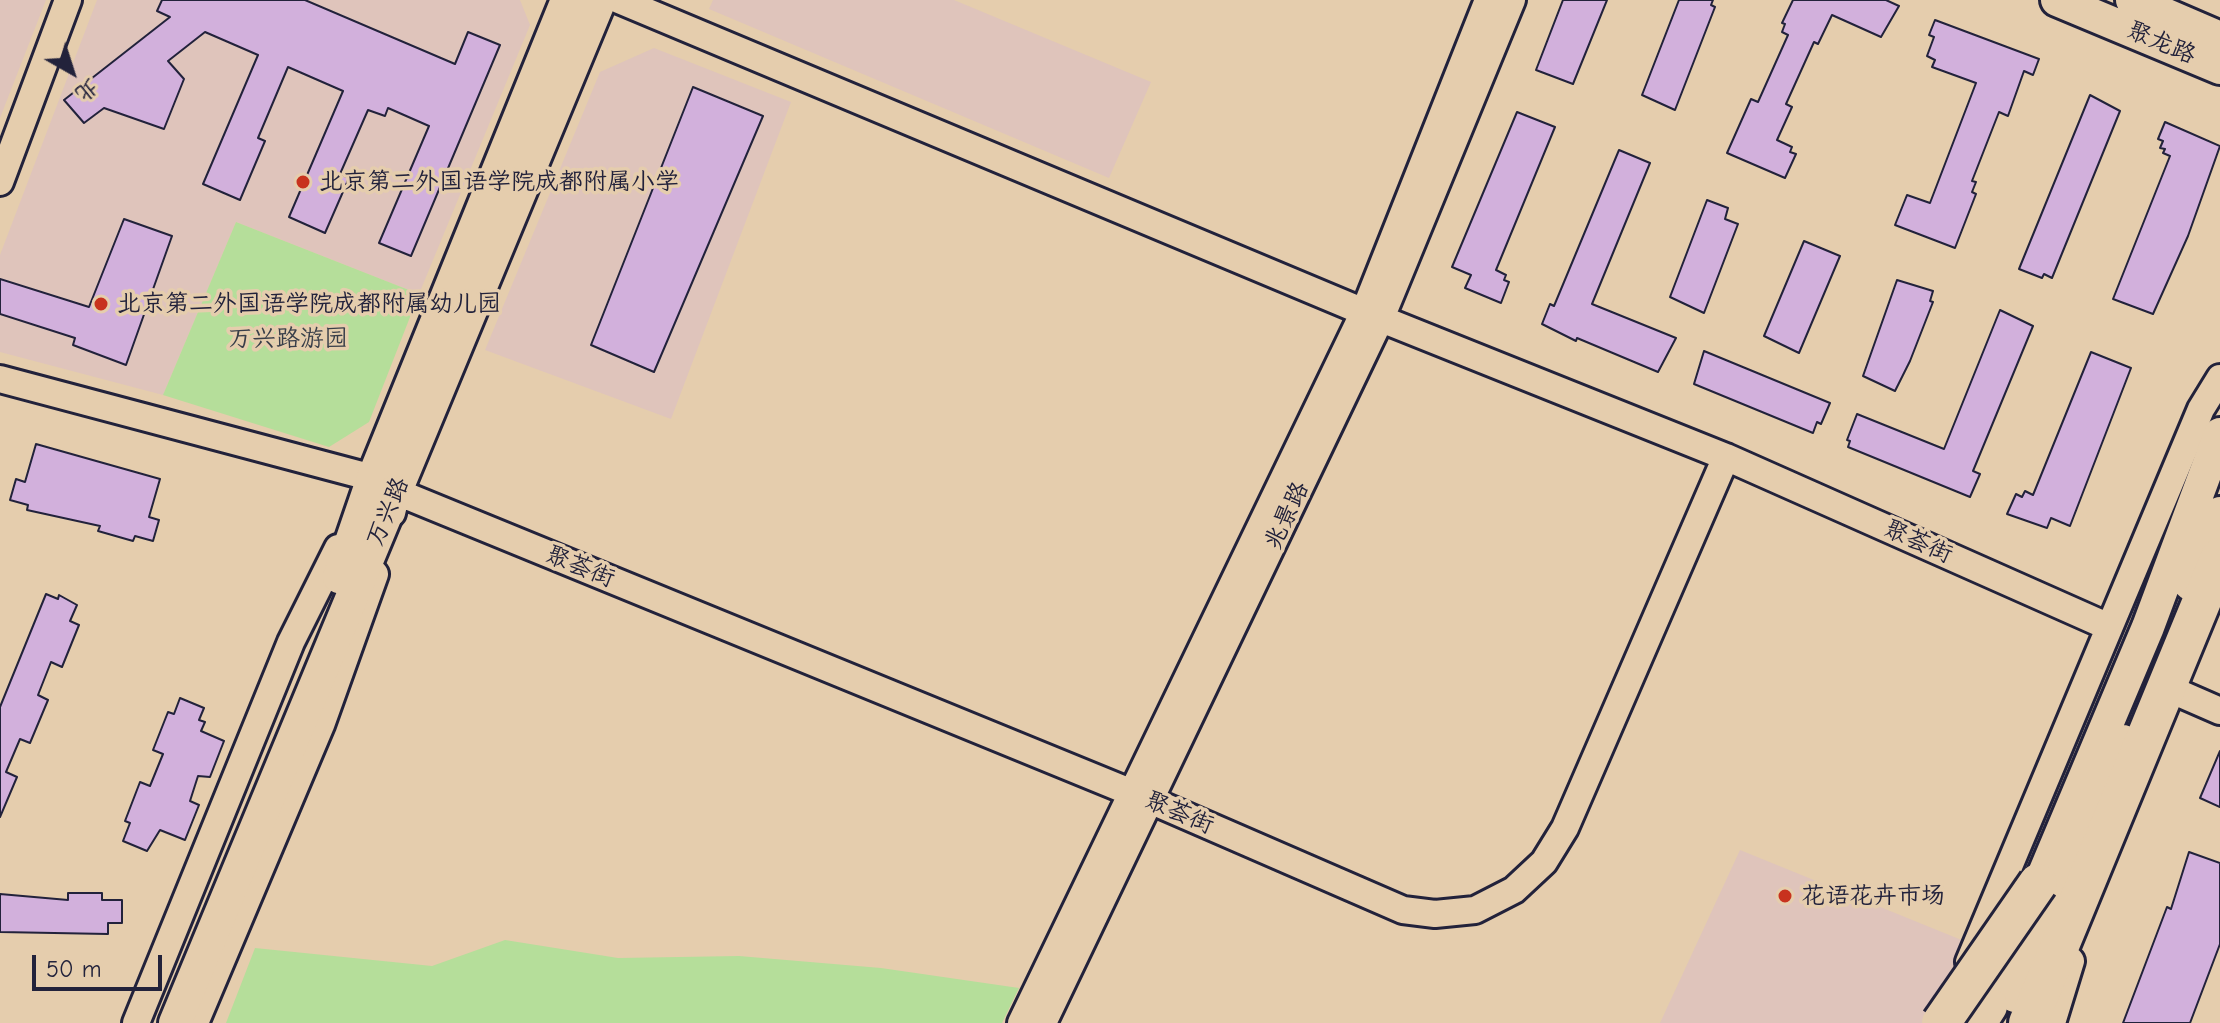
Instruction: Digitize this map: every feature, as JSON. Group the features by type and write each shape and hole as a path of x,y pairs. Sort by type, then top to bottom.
{"highway":[{"path":"2028,1023 2167,634 2220,557"},
{"path":"1942,1023 2038,883"}],"main road":[{"path":"385,485 567,0"},
{"name":"万兴路","path":"175,1023 260,788 385,485 600,0"},
{"name":"聚龙路","path":"2057,0 2220,68"},
{"name":"聚龙路","path":"2132,0 2220,38"},
{"path":"1987,1019 2038,883 2167,634 2220,434"},
{"path":"1987,1019 2167,634 2220,513"},
{"path":"156,1023 260,788"}],"street":[{"path":"0,182 68,0"},
{"name":"聚荟街","path":"619,0 1373,315 1726,457 2109,627"},
{"name":"兆景路","path":"1373,315 1488,0"},
{"name":"兆景路","path":"1043,1023 1142,797 1373,315 1512,0"},
{"path":"1942,1023 2201,409 2220,378"},
{"name":"聚荟街","path":"0,379 385,485 1142,797 1403,910 1435,914 1475,910 1514,890 1544,862 1565,828 1726,457"},
{"path":"136,1023 291,642 385,485"},
{"path":"195,1023 321,725 366,605 385,485"},
{"path":"2052,1023 2068,969 2220,606"},
{"path":"2181,694 2220,711"},
{"name":"兆景路","path":"1021,1023 1142,797"}],"shaded area":[{"path":"0,0 46,0 0,118"},
{"name":"北京第二外国语学院成都附属小学","path":"97,0 520,0 530,25 419,294 236,222 163,395 0,352 0,255"},
{"path":"713,0 954,0 1151,82 1109,178 709,9"},
{"path":"654,48 791,102 671,419 485,350 600,72"},
{"name":"花语花卉市场","path":"1740,850 1964,941 1929,1023 1660,1023"}],"green space":[{"name":"万兴路游园","path":"236,222 419,294 369,422 329,447 163,395"},
{"path":"505,940 618,958 739,956 881,968 1019,988 1002,1023 226,1023 255,948 432,966"}],"building":[{"path":"162,0 305,0 455,64 468,32 500,45 411,256 379,243 429,126 388,108 385,116 368,110 340,174 349,178 325,233 289,217 343,91 288,67 258,138 265,141 240,200 203,184 258,55 205,32 168,61 184,79 164,129 104,108 84,123 64,100 170,17 157,11"},
{"path":"1563,0 1607,0 1573,84 1536,70"},
{"path":"1679,0 1713,0 1711,5 1715,7 1675,110 1642,95"},
{"path":"1793,0 1886,0 1899,6 1881,37 1832,15 1818,44 1814,42 1786,104 1792,107 1777,140 1792,147 1790,152 1796,154 1785,178 1727,153 1751,99 1758,102 1788,35 1782,32 1785,24 1782,23"},
{"path":"1935,20 2039,59 2033,75 2024,71 2008,116 1999,112 1972,181 1976,182 1972,192 1976,194 1955,248 1895,225 1907,195 1930,203 1976,83 1932,67 1935,60 1927,56 1934,37 1929,35"},
{"path":"693,87 763,116 654,372 591,345"},
{"path":"2090,95 2120,111 2052,278 2044,274 2042,278 2019,269"},
{"path":"1517,112 1555,127 1496,270 1506,275 1504,280 1509,282 1501,303 1465,288 1471,275 1452,267"},
{"path":"2165,122 2220,146 2188,236 2153,314 2113,299 2170,156 2163,153 2165,149 2160,148 2163,141 2158,139"},
{"path":"1619,150 1650,163 1592,304 1676,338 1658,372 1577,338 1576,341 1542,324 1550,304 1554,306"},
{"path":"1707,200 1728,208 1725,219 1738,224 1704,313 1670,297"},
{"path":"124,219 172,236 126,365 73,345 75,338 0,314 0,279 89,307"},
{"path":"1804,241 1840,256 1799,353 1764,336"},
{"path":"1897,280 1933,291 1930,301 1933,302 1895,391 1863,376"},
{"path":"2000,310 2033,326 1973,471 1980,474 1970,497 1848,447 1850,441 1847,440 1857,414 1944,449"},
{"path":"1704,351 1830,403 1821,424 1817,422 1813,433 1694,384"},
{"path":"2091,352 2131,368 2070,526 2051,518 2047,528 2007,514 2016,494 2022,497 2025,491 2033,495"},
{"path":"36,444 160,479 149,517 159,520 153,541 135,536 133,541 98,531 100,526 27,510 28,505 10,500 16,479 25,482"},
{"path":"46,594 58,599 59,595 77,605 70,621 79,625 62,667 51,662 38,695 48,700 30,743 20,739 6,772 17,777 0,817 0,707"},
{"path":"180,698 204,708 199,720 205,722 201,731 224,741 210,777 198,776 190,801 199,805 185,840 160,830 147,851 123,841 130,823 125,821 140,782 150,786 163,754 153,750 168,712 174,714"},
{"path":"2220,751 2220,807 2200,798"},
{"path":"2189,852 2220,863 2220,944 2190,1023 2123,1023 2167,907 2171,909"},
{"path":"68,893 102,893 102,900 122,900 122,923 108,923 108,934 0,932 0,894 68,900"}],"place":[{"name":"北京第二外国语学院成都附属小学","path":"303,182"},
{"name":"北京第二外国语学院成都附属幼儿园","path":"101,304"},
{"name":"花语花卉市场","path":"1785,896"}]}
